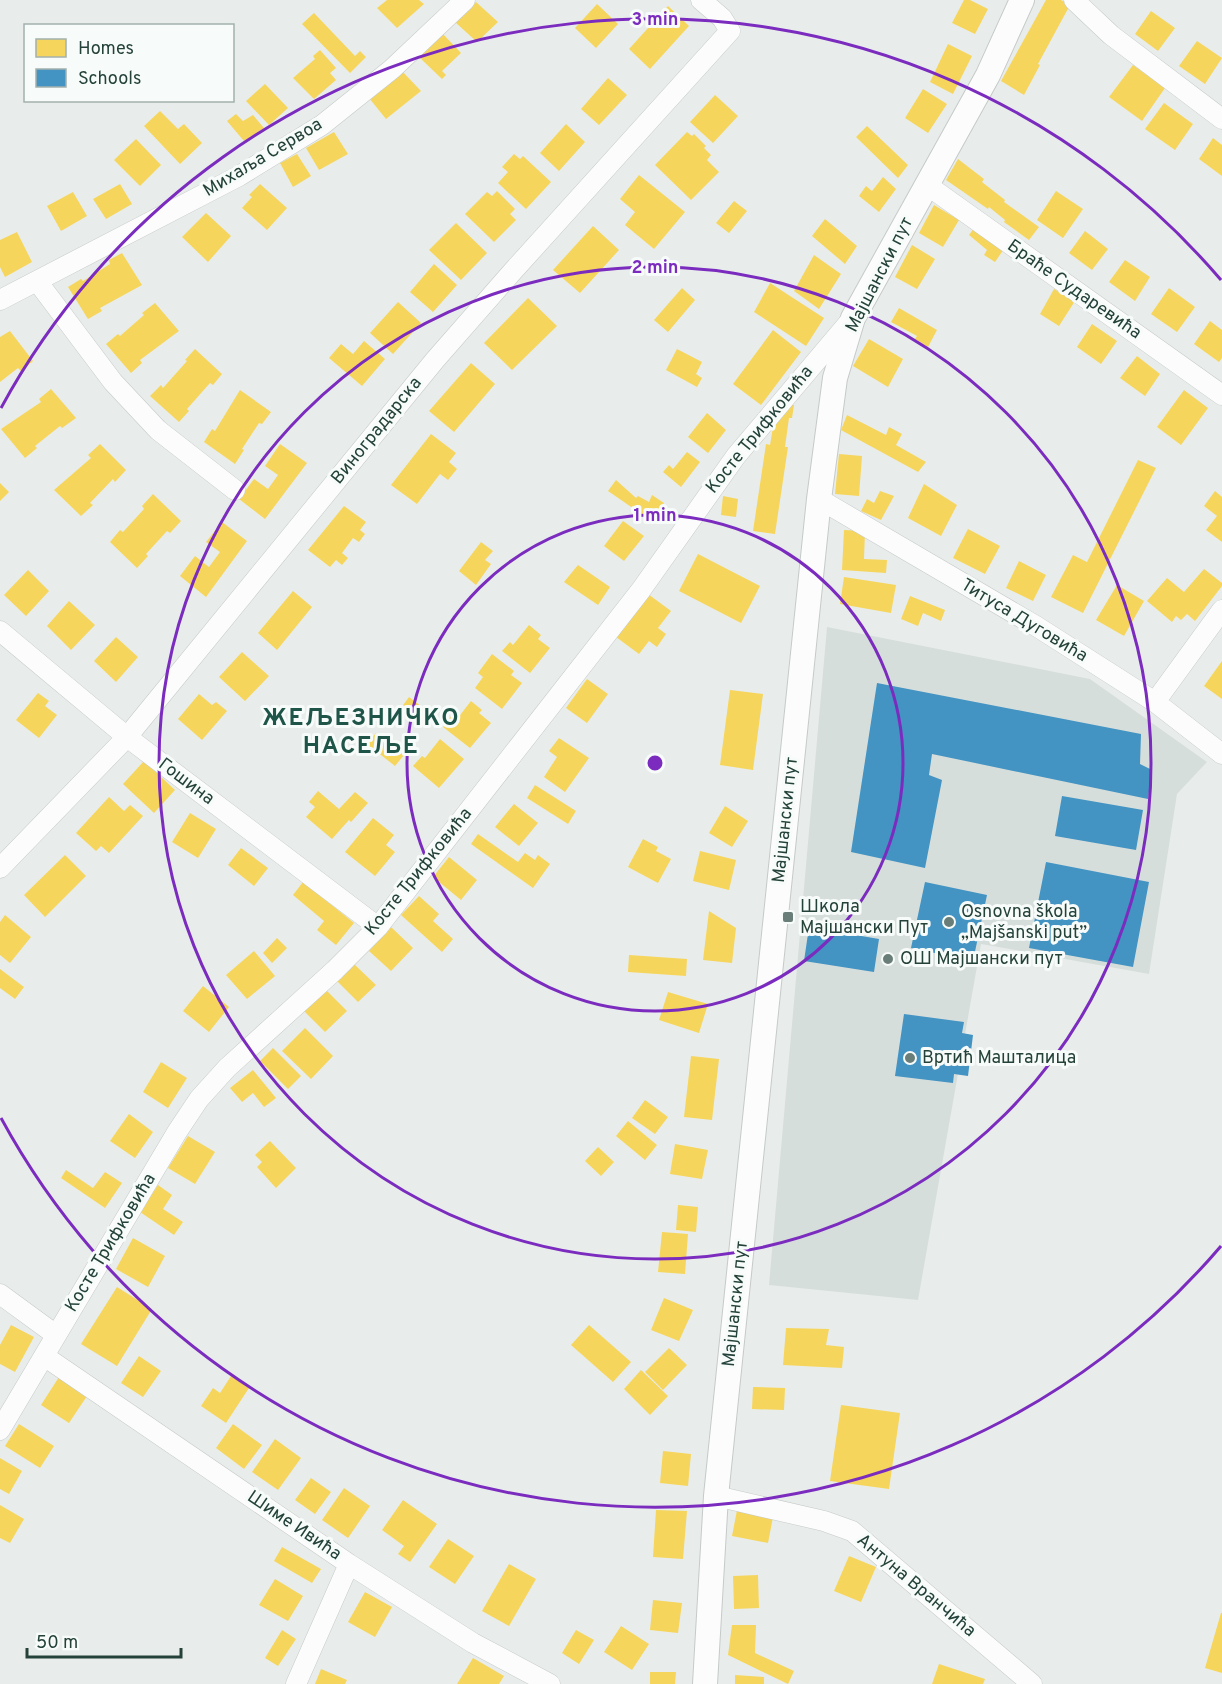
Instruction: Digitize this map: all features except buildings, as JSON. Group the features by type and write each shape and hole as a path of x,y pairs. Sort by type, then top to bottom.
{"street":[{"name":"Михаља Сервоа","path":"0,300 238,176 322,125 392,69 465,0"},
{"name":"Виноградарска","path":"0,868 127,736 435,360 730,31 722,18 701,0"},
{"name":"Мајшански пут","path":"705,1684 716,1497 819,500 835,378 853,318 988,75 1022,0"},
{"path":"1074,0 1111,35 1222,119"},
{"name":"Браће Сударевића","path":"927,185 1222,395"},
{"path":"37,281 113,382 151,422 235,490"},
{"name":"Косте Трифковића","path":"0,1430 177,1132 199,1100 227,1068 335,970 378,927 641,590 736,456 853,318"},
{"name":"Титуса Дуговића","path":"819,500 1036,626 1155,702 1222,754"},
{"path":"1155,702 1222,610"},
{"name":"Гошина","path":"0,631 127,736 378,927"},
{"path":"0,1294 56,1335"},
{"name":"Шиме Ивића","path":"44,1356 349,1564 529,1679 550,1684"},
{"name":"Антуна Вранчића","path":"716,1497 824,1521 852,1531 1032,1684"},
{"path":"296,1684 349,1564"}],"shaded area":[{"name":"ОШ Мајшански пут","path":"827,627 1090,679 1207,762 1177,794 1149,974 981,944 918,1300 769,1285"}],"place":[{"name":"Школа Мајшански Пут","path":"788,917"},
{"name":"Osnovna škola „Majšanski put”","path":"949,922"},
{"name":"ОШ Мајшански пут","path":"888,959"},
{"name":"Вртић Машталица","path":"910,1058"}],"district":[{"name":"ЖЕЉЕЗНИЧКО НАСЕЉЕ","path":"361,733"}]}
